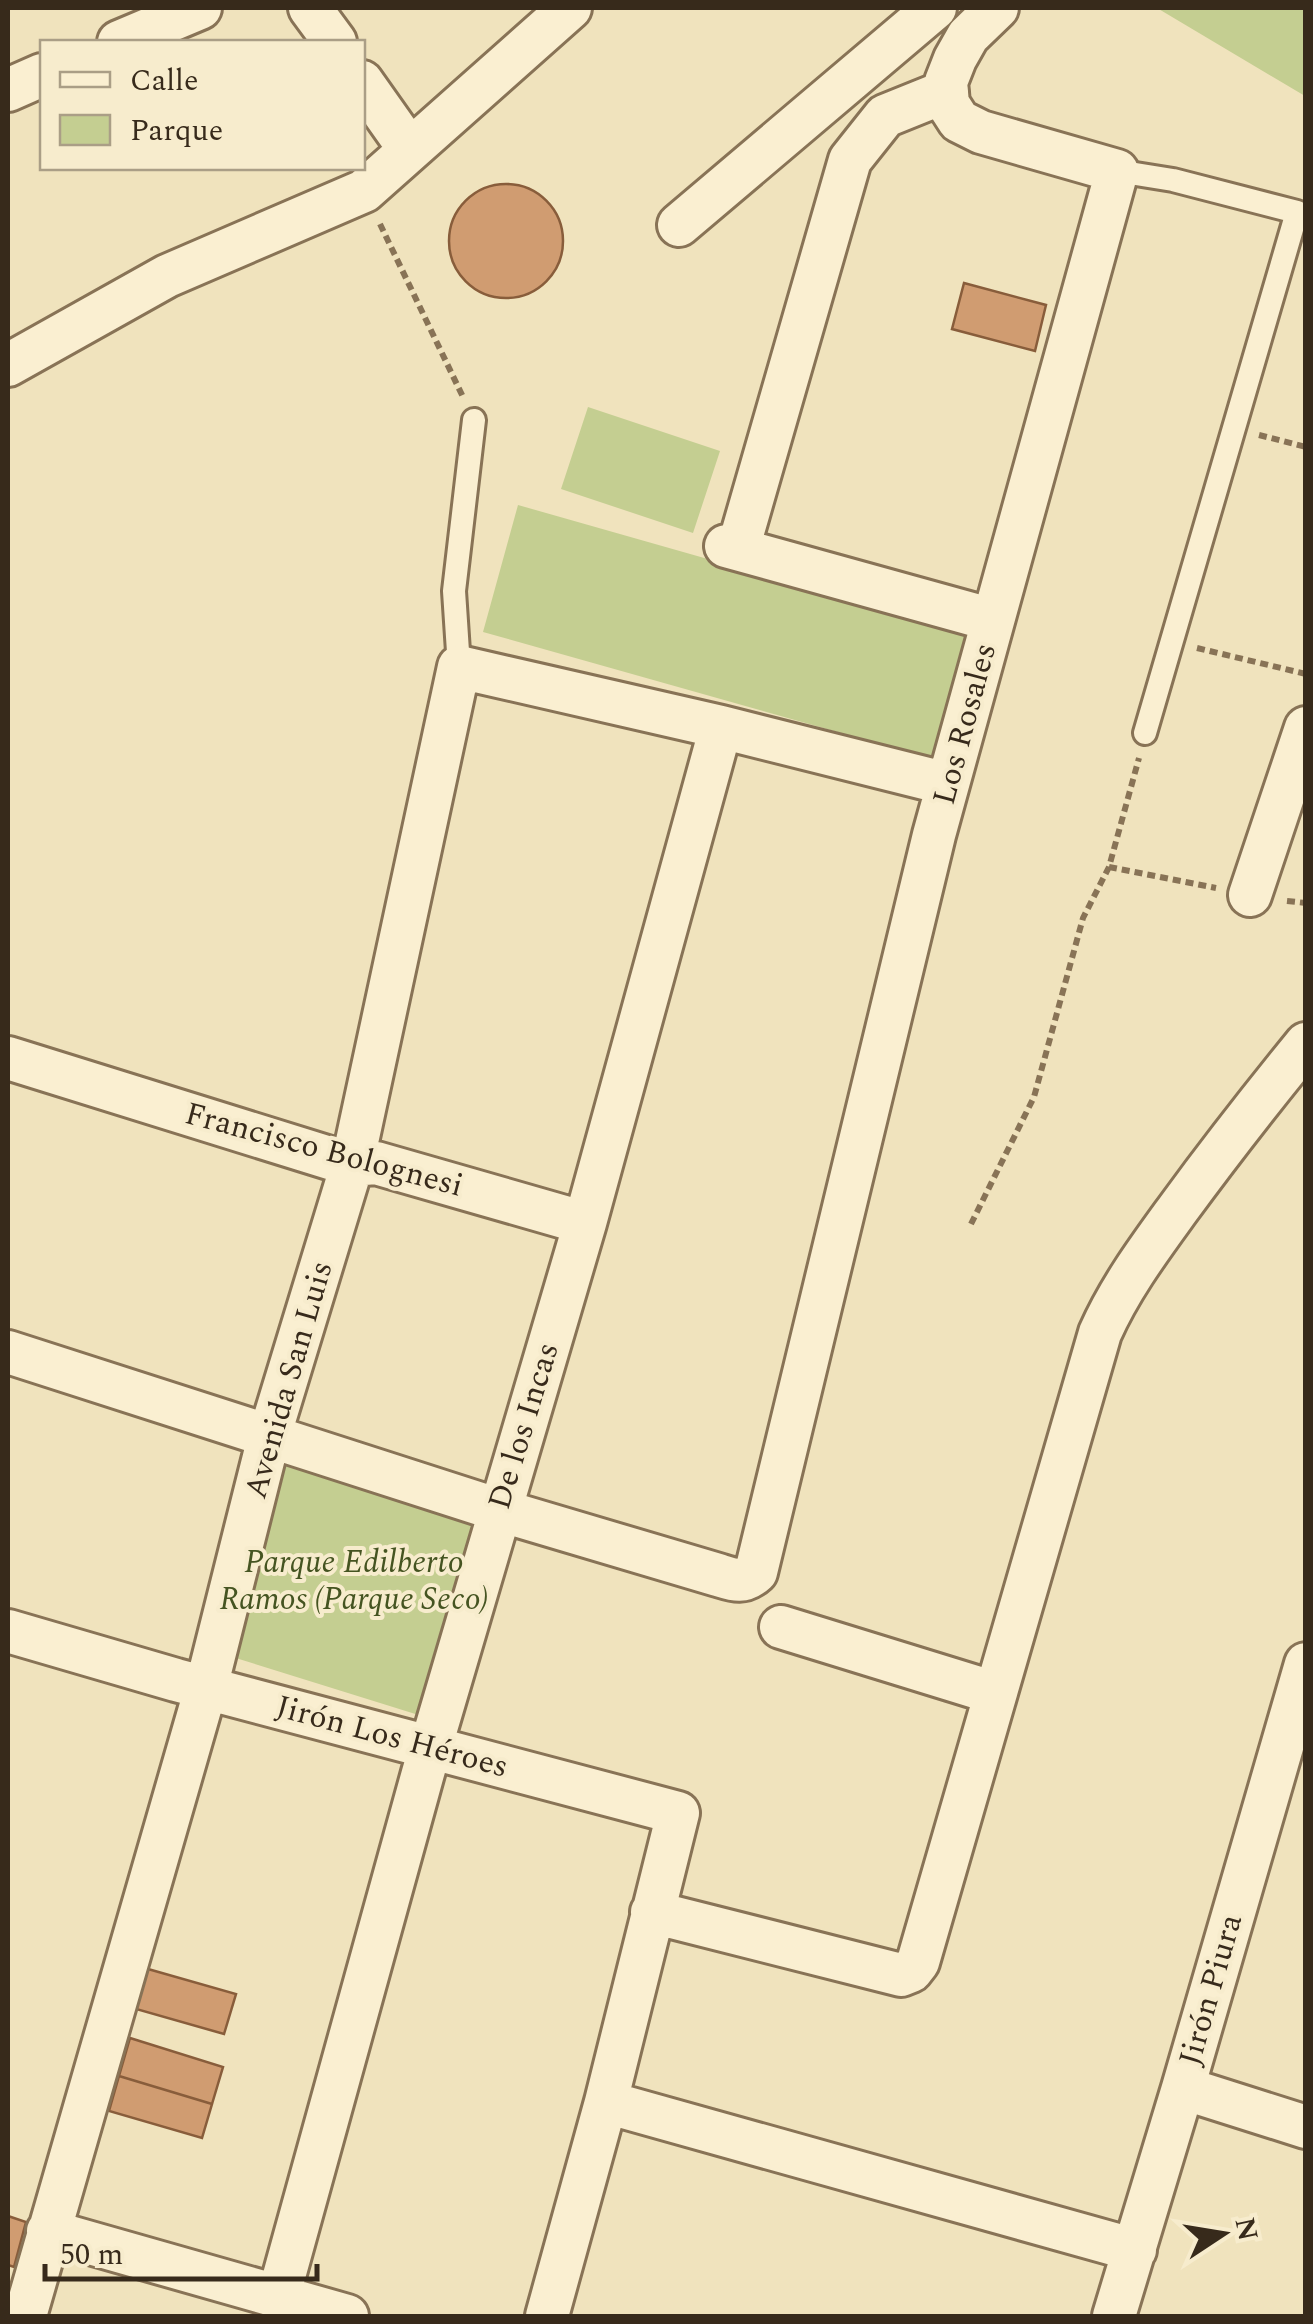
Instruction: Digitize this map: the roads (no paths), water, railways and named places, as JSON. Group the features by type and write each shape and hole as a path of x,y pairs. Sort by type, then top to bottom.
{"street":[{"path":"124,40 200,8"},
{"path":"310,8 334,40"},
{"path":"8,365 168,276 364,191 570,8"},
{"path":"679,225 935,8"},
{"path":"997,8 968,36 946,82 948,104 959,121 982,132 1116,171"},
{"path":"8,90 40,76"},
{"path":"365,86 410,150"},
{"path":"947,90 885,116 850,160 732,548 993,620"},
{"name":"Los Rosales","path":"499,1510 739,1581 756,1572 948,784 1116,171"},
{"path":"459,666 948,784"},
{"name":"Avenida San Luis","path":"25,2316 206,1688 269,1438 352,1165 459,666"},
{"name":"De los Incas","path":"278,2298 431,1746 585,1223 721,727"},
{"path":"1250,896 1306,728"},
{"path":"547,2316 606,2102 652,1912 900,1975 912,1971 918,1962 1100,1333 1130,1276 1199,1180 1306,1044"},
{"name":"Francisco Bolognesi","path":"8,1058 352,1165 376,1163 585,1223"},
{"path":"8,1352 499,1510"},
{"path":"781,1627 996,1693"},
{"name":"Jirón Los Héroes","path":"8,1631 206,1688 678,1813 652,1912"},
{"name":"Jirón Piura","path":"1114,2316 1306,1664"},
{"path":"1184,2088 1306,2127"},
{"path":"606,2102 1135,2250"},
{"path":"48,2231 346,2316"}],"lane":[{"path":"1116,171 1174,180 1297,212 1146,733"},
{"path":"459,666 454,590 474,420"}],"park label":[{"name":"Parque Edilberto Ramos (Parque Seco)","path":"354,1580"}]}
